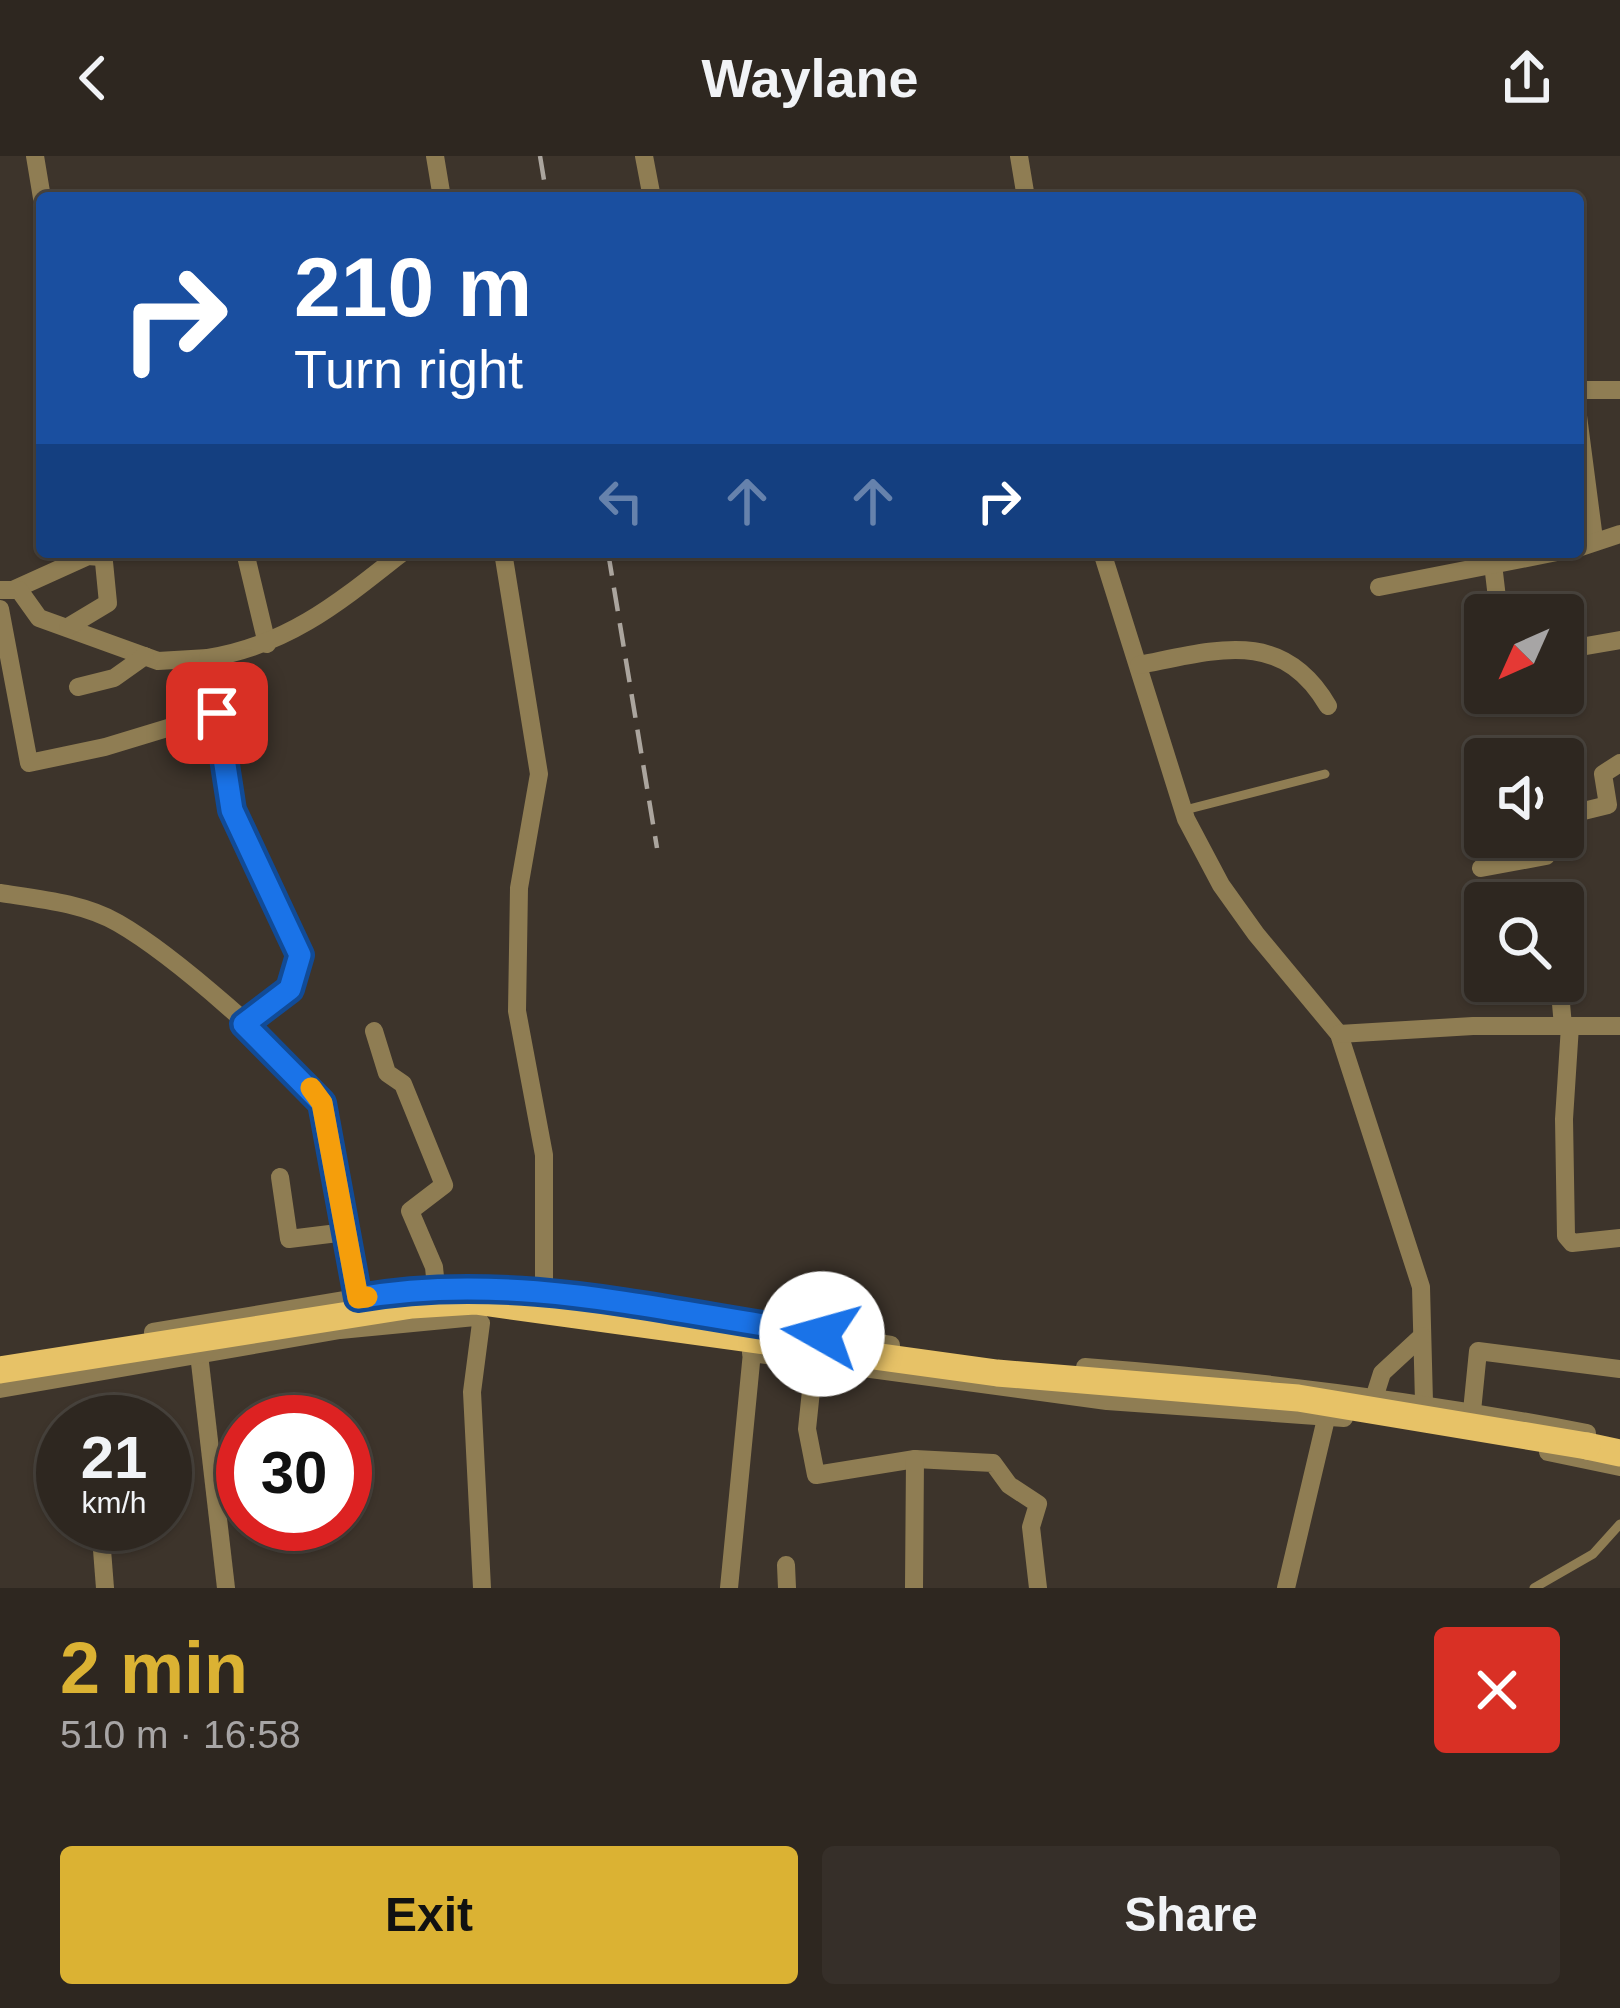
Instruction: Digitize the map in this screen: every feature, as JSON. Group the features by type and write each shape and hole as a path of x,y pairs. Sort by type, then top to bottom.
{"main road":[{"path":"0,1370 412,1305 475,1301 997,1373 1298,1398 1620,1453"}],"street":[{"path":"34,156 41,192"},
{"path":"436,156 441,192"},
{"path":"644,156 651,192"},
{"path":"1019,156 1025,192"},
{"path":"1584,390 1620,390"},
{"path":"1584,512 1586,544 1620,534"},
{"path":"83,558 8,589 39,618 167,664 267,644 322,616 395,558"},
{"path":"68,627 108,603 102,558"},
{"path":"246,558 267,644"},
{"path":"504,558 538,755 518,888 517,1011 544,1155 544,1292"},
{"path":"1104,558 1184,810 1233,902 1339,1034 1421,1287 1424,1402"},
{"path":"1379,587 1525,558"},
{"path":"1493,564 1497,594"},
{"path":"0,609 29,763 105,747 217,713"},
{"path":"1584,646 1620,640"},
{"path":"1139,665 1220,651 1268,653 1300,668 1328,706"},
{"path":"78,687 114,678 145,656"},
{"path":"208,658 232,810 300,955 290,989 244,1024"},
{"path":"1584,811 1608,805 1604,771 1620,763"},
{"path":"1481,868 1535,858"},
{"path":"0,892 71,905 116,922 244,1024 322,1103 358,1298"},
{"path":"1563,1002 1567,1026 1566,1236 1572,1244 1620,1238"},
{"path":"1339,1034 1620,1026"},
{"path":"374,1031 388,1073 403,1084 444,1185 410,1211 434,1267 436,1287"},
{"path":"280,1177 289,1238 346,1232"},
{"path":"0,1357 436,1287 544,1292 985,1359 1375,1395 1620,1439"},
{"path":"0,1389 340,1330 475,1317 481,1323 472,1392 482,1588"},
{"path":"729,1588 755,1325"},
{"path":"1375,1395 1382,1373 1422,1336"},
{"path":"1472,1411 1478,1351 1620,1369"},
{"path":"751,1353 1107,1401 1419,1427 1620,1467"},
{"path":"200,1354 226,1588"},
{"path":"814,1362 807,1429 816,1475 914,1459 993,1463 1009,1485 1038,1504 1031,1527 1038,1588"},
{"path":"1286,1588 1324,1416 1336,1390"},
{"path":"914,1459 914,1588"},
{"path":"102,1551 105,1588"},
{"path":"786,1564 787,1588"}],"lane":[{"path":"1184,810 1325,774"},
{"path":"1534,1588 1593,1554 1620,1524"}],"railway":[{"path":"540,156 546,192"},
{"path":"609,558 657,848"}],"slow traffic":[{"path":"311,1088 322,1103 358,1298 367,1297"}],"route":[{"path":"217,713 232,810 300,955 297,980 290,989 244,1024 281,1056 322,1103 358,1298 436,1287 513,1289 822,1334"}]}
